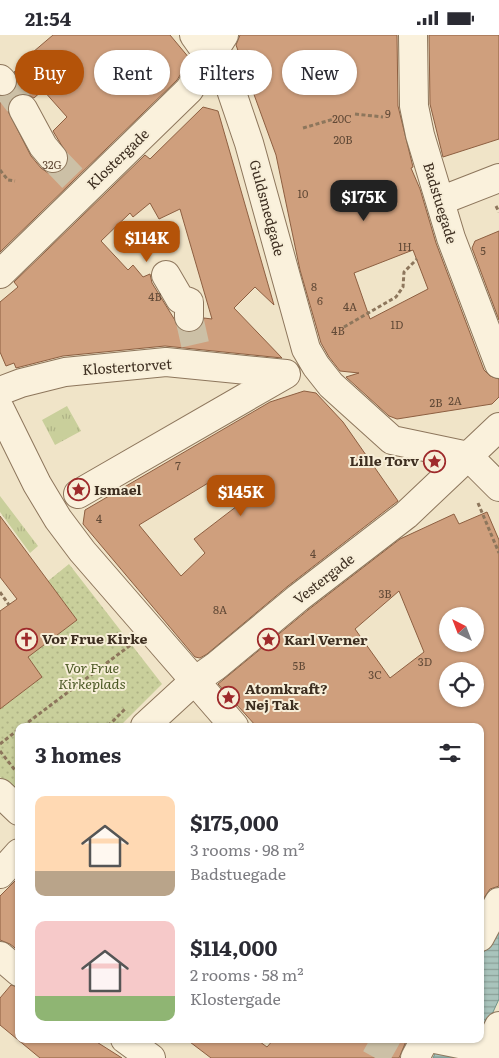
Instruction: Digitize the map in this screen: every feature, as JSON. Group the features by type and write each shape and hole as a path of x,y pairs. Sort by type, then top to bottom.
{"street":[{"name":"Badstuegade","path":"413,35 414,106 429,167 451,238 499,364"},
{"name":"Klostergade","path":"0,273 81,187 189,90 210,42"},
{"name":"Guldsmedgade","path":"210,42 229,84 249,143 306,349 324,375"},
{"path":"23,109 43,146 53,158"},
{"path":"440,201 499,178"},
{"path":"166,275 180,299 189,302 188,317"},
{"name":"Klostertorvet","path":"0,391 21,383 65,372 166,362 197,361 286,374 324,375"},
{"name":"Klostertorvet","path":"78,494 286,374"},
{"path":"324,375 392,440 468,456 499,487"},
{"path":"0,409 37,484 58,519 82,551 231,723"},
{"name":"Vestergade","path":"148,723 194,682 298,598 406,515 499,427"},
{"path":"0,793 15,807"},
{"path":"0,874 15,857"},
{"path":"484,930 499,902"},
{"path":"453,1043 488,1051 499,1026"},
{"path":"130,1043 151,1058"},
{"path":"415,1058 423,1043"}],"path":[{"path":"355,114 383,117"},
{"path":"303,128 334,119"},
{"path":"0,170 8,180 15,181"},
{"path":"344,327 396,297 403,287 404,272 417,259"},
{"path":"482,514 499,553"},
{"path":"0,592 9,605"},
{"path":"27,723 150,631"},
{"path":"0,743 15,732"},
{"path":"0,751 15,770"}],"green space":[{"path":"67,406 81,431 55,445 42,420"},
{"path":"0,496 38,546 30,553 0,512"},
{"name":"Vor Frue Kirkeplads","path":"69,564 162,684 123,723 15,723 15,790 0,777 0,709 42,677 28,657 77,620 48,581"}],"water":[{"path":"499,920 499,999 484,1032 484,952"},
{"path":"440,1043 479,1043 472,1058 433,1058"}],"building":[{"path":"53,35 170,35 182,50 180,50 180,75 170,87 170,50 94,50 94,95 162,95 0,252 0,96 6,96 15,88 15,95 18,95 9,101 7,109 31,156 48,173 55,173 63,170 68,163 68,156 53,131 67,117 47,95 84,95 84,50 35,50"},
{"path":"240,35 397,35 398,106 413,167 411,168 420,189 436,243 484,370 490,376 499,379 499,397 492,404 397,419 389,416 346,377 359,373 340,371 329,357 321,343 300,270 276,155 254,95 272,95 272,50 238,50 236,45","holes":["413,250 428,289 370,319 354,273"]},
{"path":"429,35 499,35 499,139 443,157 430,104"},
{"path":"203,107 218,111 274,305 255,287 234,308 282,358 165,346 63,356 16,368 14,363 6,366 0,352 0,302 18,287 14,282 145,155 150,159","holes":["150,203 159,219 180,209 212,319 204,318 202,325 196,331 189,333 181,330 152,283 150,274 143,277 133,265 128,270 101,241 130,213 133,217"]},
{"path":"499,231 499,320 472,248 475,241"},
{"path":"304,391 316,393 343,422 398,501 288,586 207,654 200,658 195,657 83,524 85,510 270,402","holes":["218,477 237,506 194,539 205,553 181,576 139,525"]},
{"path":"487,512 499,540 499,886 490,889 484,898 484,723 253,723 218,684 308,610 400,539 454,514 459,524","holes":["399,591 424,652 390,678 355,629"]},
{"name":"Vor Frue Kirke","path":"0,516 77,620 28,657 42,677 0,709 0,611 17,599 0,577"},
{"path":"15,881 15,948 0,940 0,896"},
{"path":"11,985 15,986 15,1037 0,1025 0,998"},
{"path":"22,1043 98,1043 122,1058 40,1058"},
{"path":"191,1043 262,1043 267,1047 270,1043 405,1043 399,1058 211,1058"}],"tunnel":[{"path":"2,81 23,109"},
{"path":"53,158 77,183"},
{"path":"189,317 198,357"},
{"path":"377,1043 404,1058"}],"place":[{"name":"Lille Torv","path":"435,461"},
{"name":"Ismael","path":"78,490"},
{"name":"Vor Frue Kirke","path":"26,639"},
{"name":"Karl Verner","path":"268,640"},
{"name":"Atomkraft? Nej Tak","path":"229,697"}]}
